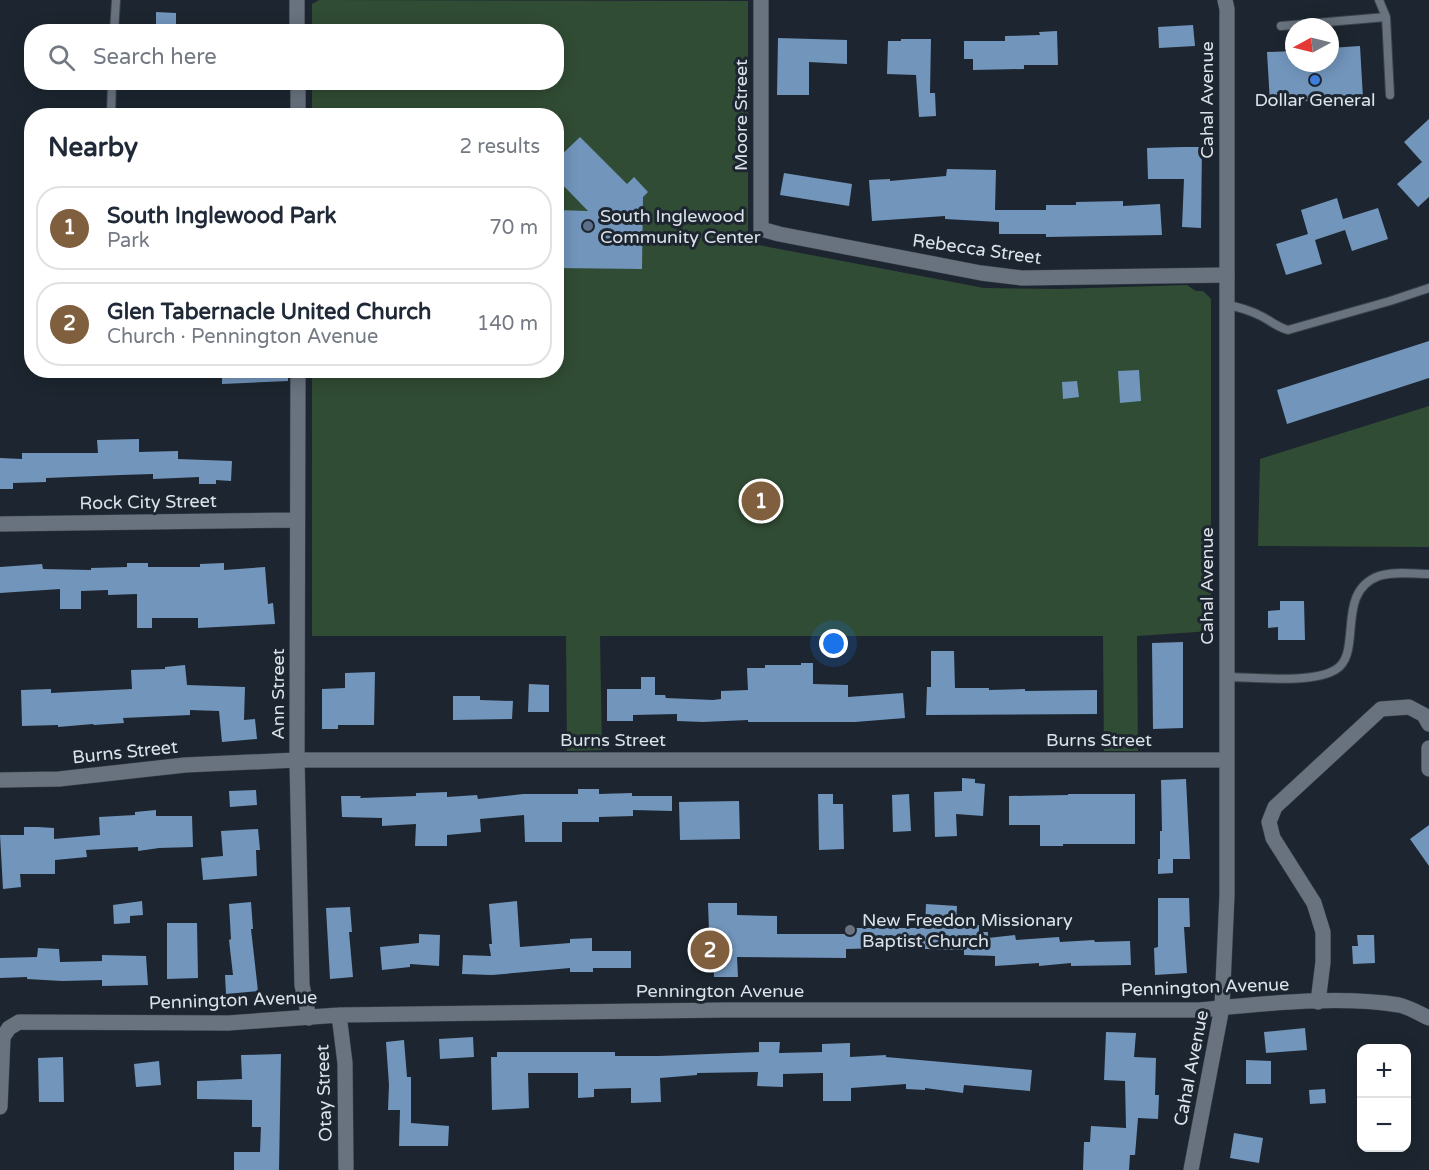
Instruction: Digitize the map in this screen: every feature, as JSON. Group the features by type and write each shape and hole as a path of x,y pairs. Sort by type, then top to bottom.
{"street":[{"path":"297,0 297,24"},
{"name":"Moore Street","path":"761,0 761,229"},
{"name":"Cahal Avenue","path":"1191,1170 1222,1007 1227,895 1227,9 1225,0"},
{"path":"298,90 298,108"},
{"name":"Rebecca Street","path":"761,229 981,273 1022,278 1227,275"},
{"name":"Ann Street","path":"298,378 297,760 302,985 309,1018"},
{"name":"Rock City Street","path":"0,524 297,520"},
{"path":"1318,1002 1323,962 1323,932 1314,903 1273,838 1269,822 1275,807 1381,709 1409,706 1424,715 1429,724"},
{"path":"1429,748 1429,769"},
{"name":"Burns Street","path":"0,780 59,779 185,765 297,760 1226,760"},
{"name":"Pennington Avenue","path":"4,1027 19,1022 228,1023 339,1015 725,1010 1199,1010 1245,1004 1318,1002 1401,1005 1429,1018"},
{"name":"Otay Street","path":"339,1015 345,1063 346,1170"},
{"path":"0,1107 4,1027"}],"lane":[{"path":"114,24 116,0"},
{"path":"1379,0 1386,17 1390,95"},
{"path":"1281,26 1386,17"},
{"path":"111,108 112,90"},
{"path":"1227,305 1263,316 1276,326 1288,330 1429,288"},
{"path":"1226,677 1315,677 1338,669 1346,658 1354,602 1367,583 1389,574 1429,574"}],"green space":[{"path":"319,0 748,1 748,243 984,288 1060,289 1187,285 1196,291 1203,291 1211,299 1211,631 1137,636 1138,751 1104,751 1103,636 600,636 602,750 567,751 566,636 312,636 312,378 564,378 564,108 312,108 312,90 564,90 564,24 312,24 312,4"},
{"path":"1429,406 1429,547 1258,546 1260,459"}],"building":[{"path":"156,12 176,13 176,24 156,24"},
{"path":"1193,25 1195,46 1159,48 1158,27"},
{"path":"1057,31 1058,65 1024,65 1024,69 973,70 973,59 964,59 964,41 1005,41 1005,36 1040,35 1039,32"},
{"path":"778,38 847,40 847,64 809,62 809,95 777,95"},
{"path":"901,39 931,39 930,93 935,93 936,116 919,117 916,75 887,74 888,41 901,41"},
{"name":"Dollar General","path":"1360,46 1363,98 1270,103 1267,52 1285,51 1285,72 1339,72 1339,47"},
{"path":"1429,119 1429,197 1418,207 1397,184 1422,162 1404,142"},
{"path":"580,137 627,184 634,177 648,192 643,197 642,269 564,268 564,210 588,211 564,186 564,152"},
{"path":"1202,147 1201,228 1182,227 1184,179 1148,179 1147,148"},
{"path":"947,169 996,170 995,210 1046,210 1046,205 1076,205 1076,202 1123,201 1123,206 1160,204 1162,235 1046,237 1046,234 999,234 999,222 945,219 945,216 872,221 869,180 890,179 890,181 946,176"},
{"path":"784,173 852,184 849,206 780,195"},
{"path":"1337,198 1343,219 1378,208 1388,239 1352,251 1345,230 1315,240 1322,264 1286,275 1276,244 1308,234 1301,210"},
{"path":"1429,341 1429,378 1287,424 1277,390"},
{"path":"1139,370 1141,401 1120,403 1118,371"},
{"path":"222,378 288,378 288,381 222,384"},
{"path":"1077,381 1079,397 1063,399 1062,382"},
{"path":"139,439 139,452 178,451 178,459 232,461 231,481 216,480 216,484 199,484 199,477 153,479 153,474 121,475 46,478 46,482 13,483 13,489 0,489 0,458 22,459 22,453 98,453 97,440"},
{"path":"127,563 148,563 148,567 200,567 200,564 224,563 224,570 265,567 268,604 273,603 275,624 198,628 198,618 152,618 152,628 137,628 137,594 108,595 108,590 81,591 81,609 60,609 60,589 0,593 0,567 42,564 43,569 91,570 91,568 127,567"},
{"path":"1280,601 1304,601 1305,640 1278,640 1278,627 1268,628 1268,611 1280,610"},
{"path":"1183,642 1183,728 1153,729 1152,643"},
{"path":"931,651 954,651 955,688 1025,689 1025,691 1097,690 1097,714 926,715 927,687 931,687"},
{"path":"801,663 813,663 813,684 848,685 848,697 903,693 905,718 855,722 748,722 748,720 703,722 677,721 677,714 633,715 633,721 607,721 607,689 641,689 641,677 655,677 655,695 665,695 666,698 713,700 721,699 721,691 748,690 747,668 765,668 765,665 801,665"},
{"path":"185,665 187,685 245,687 244,720 255,719 257,739 222,742 219,711 190,710 190,715 123,718 124,723 58,727 58,725 22,726 21,690 51,689 51,693 132,689 131,670 165,669 165,667"},
{"path":"375,672 374,725 338,725 338,729 322,729 322,689 345,688 345,673"},
{"path":"529,684 549,685 549,712 528,712"},
{"path":"453,696 480,696 480,700 513,701 512,719 453,720"},
{"path":"962,778 975,779 975,783 985,784 983,816 956,814 957,836 935,837 934,792 962,791"},
{"path":"1186,779 1190,859 1173,859 1173,873 1158,874 1160,831 1162,831 1161,780"},
{"path":"578,789 599,789 599,794 632,793 632,796 672,796 672,811 633,810 633,816 599,817 599,822 562,822 562,842 525,842 524,815 480,819 481,832 447,835 447,846 415,846 416,824 382,826 382,818 342,817 341,796 361,796 360,798 416,796 416,793 447,792 447,797 477,795 478,799 523,794 578,794"},
{"path":"256,790 257,805 230,807 229,791"},
{"path":"818,794 833,794 833,804 843,804 844,849 819,850"},
{"path":"909,794 911,831 893,832 892,795"},
{"path":"1135,794 1135,844 1040,846 1040,825 1009,825 1009,796"},
{"path":"739,801 740,839 680,840 679,802"},
{"path":"156,810 156,816 192,816 193,847 138,851 138,847 86,850 87,857 55,860 55,874 20,874 21,887 3,889 0,835 24,835 24,827 38,827 54,828 54,839 100,835 99,817 135,815 135,812"},
{"path":"1429,825 1429,866 1410,839"},
{"path":"258,829 260,850 256,850 257,876 203,880 201,858 223,856 221,831"},
{"path":"1158,898 1189,898 1190,927 1184,927 1187,973 1155,975 1154,948 1158,947"},
{"path":"142,901 143,915 130,916 130,923 114,924 113,905"},
{"path":"517,901 520,947 570,943 570,939 592,938 592,951 631,951 631,968 593,968 593,972 570,972 570,968 492,975 462,974 463,955 491,956 489,904"},
{"path":"251,902 253,929 251,929 258,991 226,994 225,975 233,975 229,940 231,939 229,904"},
{"path":"708,903 737,903 737,915 777,916 777,934 851,934 851,928 925,928 926,904 957,906 956,925 979,925 979,932 988,932 988,938 1015,935 1016,940 1059,937 1060,942 1130,941 1131,965 1071,966 1071,963 1039,966 1039,963 995,966 995,956 964,955 964,950 925,949 925,947 846,949 846,958 737,957 738,977 714,977 713,930 709,930"},
{"path":"350,907 352,932 349,932 353,977 330,979 326,908"},
{"path":"167,923 197,923 198,978 167,979"},
{"path":"419,934 440,935 439,966 410,964 410,967 382,970 380,947 419,943"},
{"path":"1357,935 1374,935 1375,963 1353,964 1352,946 1358,946"},
{"path":"38,948 59,949 60,962 102,961 102,955 146,956 148,985 102,986 102,980 0,978 0,958 37,957"},
{"path":"1305,1028 1307,1050 1266,1053 1264,1032"},
{"path":"1106,1032 1136,1033 1134,1057 1156,1058 1155,1095 1159,1095 1158,1119 1138,1118 1135,1155 1130,1155 1129,1170 1083,1170 1084,1142 1090,1142 1091,1126 1126,1128 1125,1081 1104,1080"},
{"path":"473,1037 474,1057 440,1059 439,1039"},
{"path":"404,1040 407,1077 411,1077 411,1123 449,1126 448,1146 399,1146 400,1110 388,1110 386,1042"},
{"path":"759,1042 780,1042 779,1053 822,1052 822,1044 850,1043 850,1057 886,1055 886,1057 1032,1070 1030,1091 964,1085 963,1093 925,1088 925,1090 906,1089 906,1084 851,1088 851,1101 823,1101 823,1073 783,1074 783,1087 757,1086 758,1072 697,1073 697,1075 660,1078 661,1102 631,1103 631,1088 594,1089 594,1097 578,1098 578,1073 528,1073 529,1108 492,1110 491,1057 497,1057 497,1052 615,1052 615,1056 659,1056 759,1052"},
{"path":"281,1054 279,1170 234,1170 234,1152 260,1152 261,1127 252,1127 252,1100 197,1099 197,1081 242,1079 241,1055"},
{"path":"63,1057 64,1102 39,1102 38,1058"},
{"path":"1246,1060 1271,1061 1271,1084 1246,1084"},
{"path":"159,1061 161,1085 136,1087 134,1064"},
{"path":"1325,1089 1326,1103 1310,1104 1309,1090"},
{"path":"1234,1133 1263,1138 1259,1163 1230,1158"}],"place":[{"name":"Dollar General","path":"1315,80"},
{"name":"South Inglewood Community Center","path":"588,226"},
{"name":"South Inglewood Park","path":"761,501"},
{"name":"New Freedon Missionary Baptist Church","path":"850,930"},
{"name":"Glen Tabernacle United Church","path":"710,950"}]}
